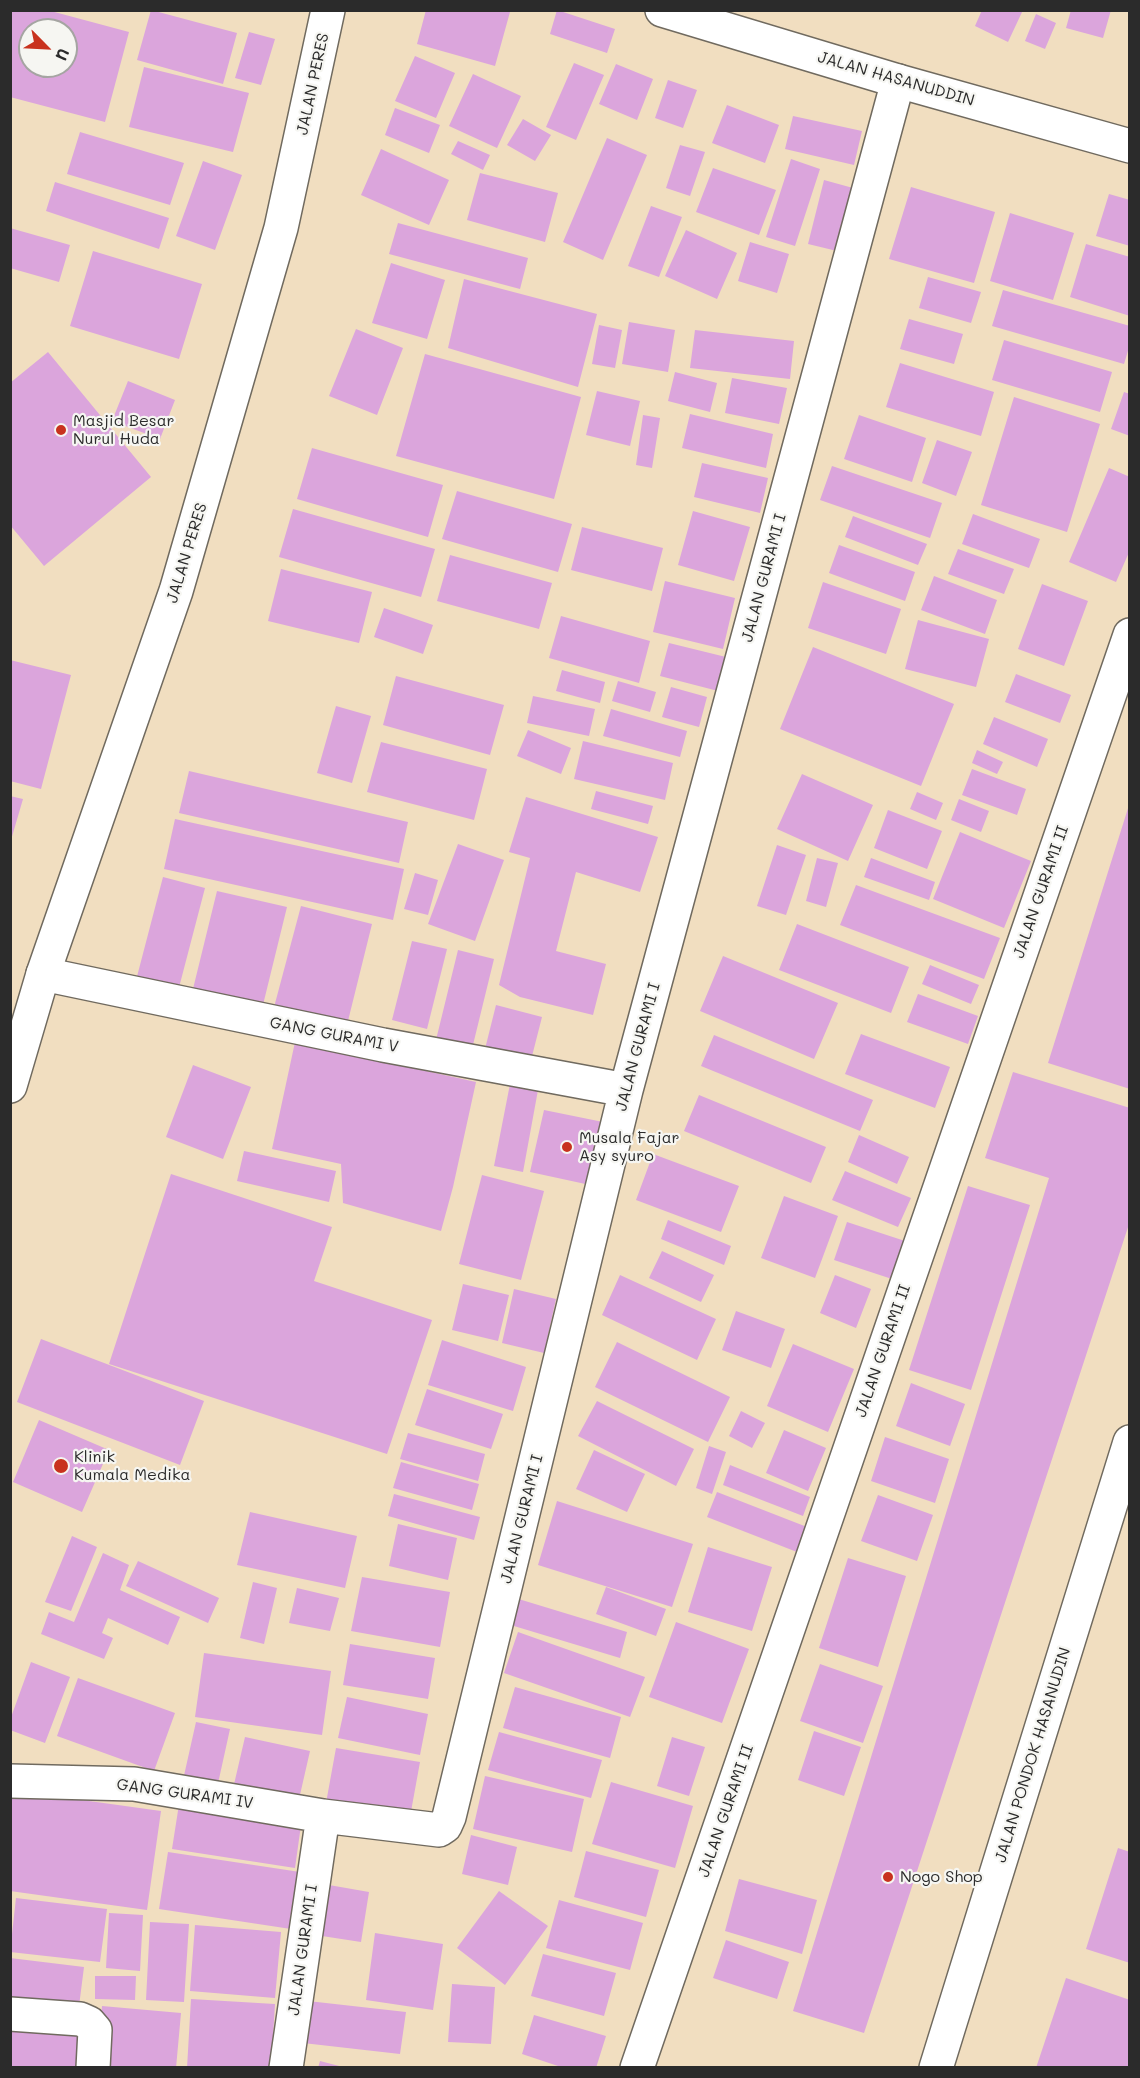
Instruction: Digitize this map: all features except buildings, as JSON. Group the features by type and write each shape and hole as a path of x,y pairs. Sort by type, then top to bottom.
{"street":[{"name":"JALAN PERES","path":"10,1086 43,974 177,591 281,228 328,10"},
{"name":"JALAN HASANUDDIN","path":"662,10 898,81 1130,146"},
{"name":"JALAN GURAMI I","path":"286,2067 323,1816 439,1830 445,1826 449,1817 626,1090 898,81"},
{"name":"JALAN GURAMI II","path":"637,2067 1130,635"},
{"name":"GANG GURAMI V","path":"43,974 361,1041 626,1090"},
{"name":"JALAN PONDOK HASANUDIN","path":"936,2067 1130,1442"},
{"name":"GANG GURAMI IV","path":"10,1781 134,1784 323,1816"},
{"path":"10,2014 80,2019 89,2023 95,2030 93,2067"}],"place":[{"name":"Masjid Besar Nurul Huda","path":"61,430"},
{"name":"Musala Fajar Asy syuro","path":"567,1147"},
{"name":"Klinik Kumala Medika","path":"61,1466"},
{"name":"Nogo Shop","path":"888,1877"}]}
